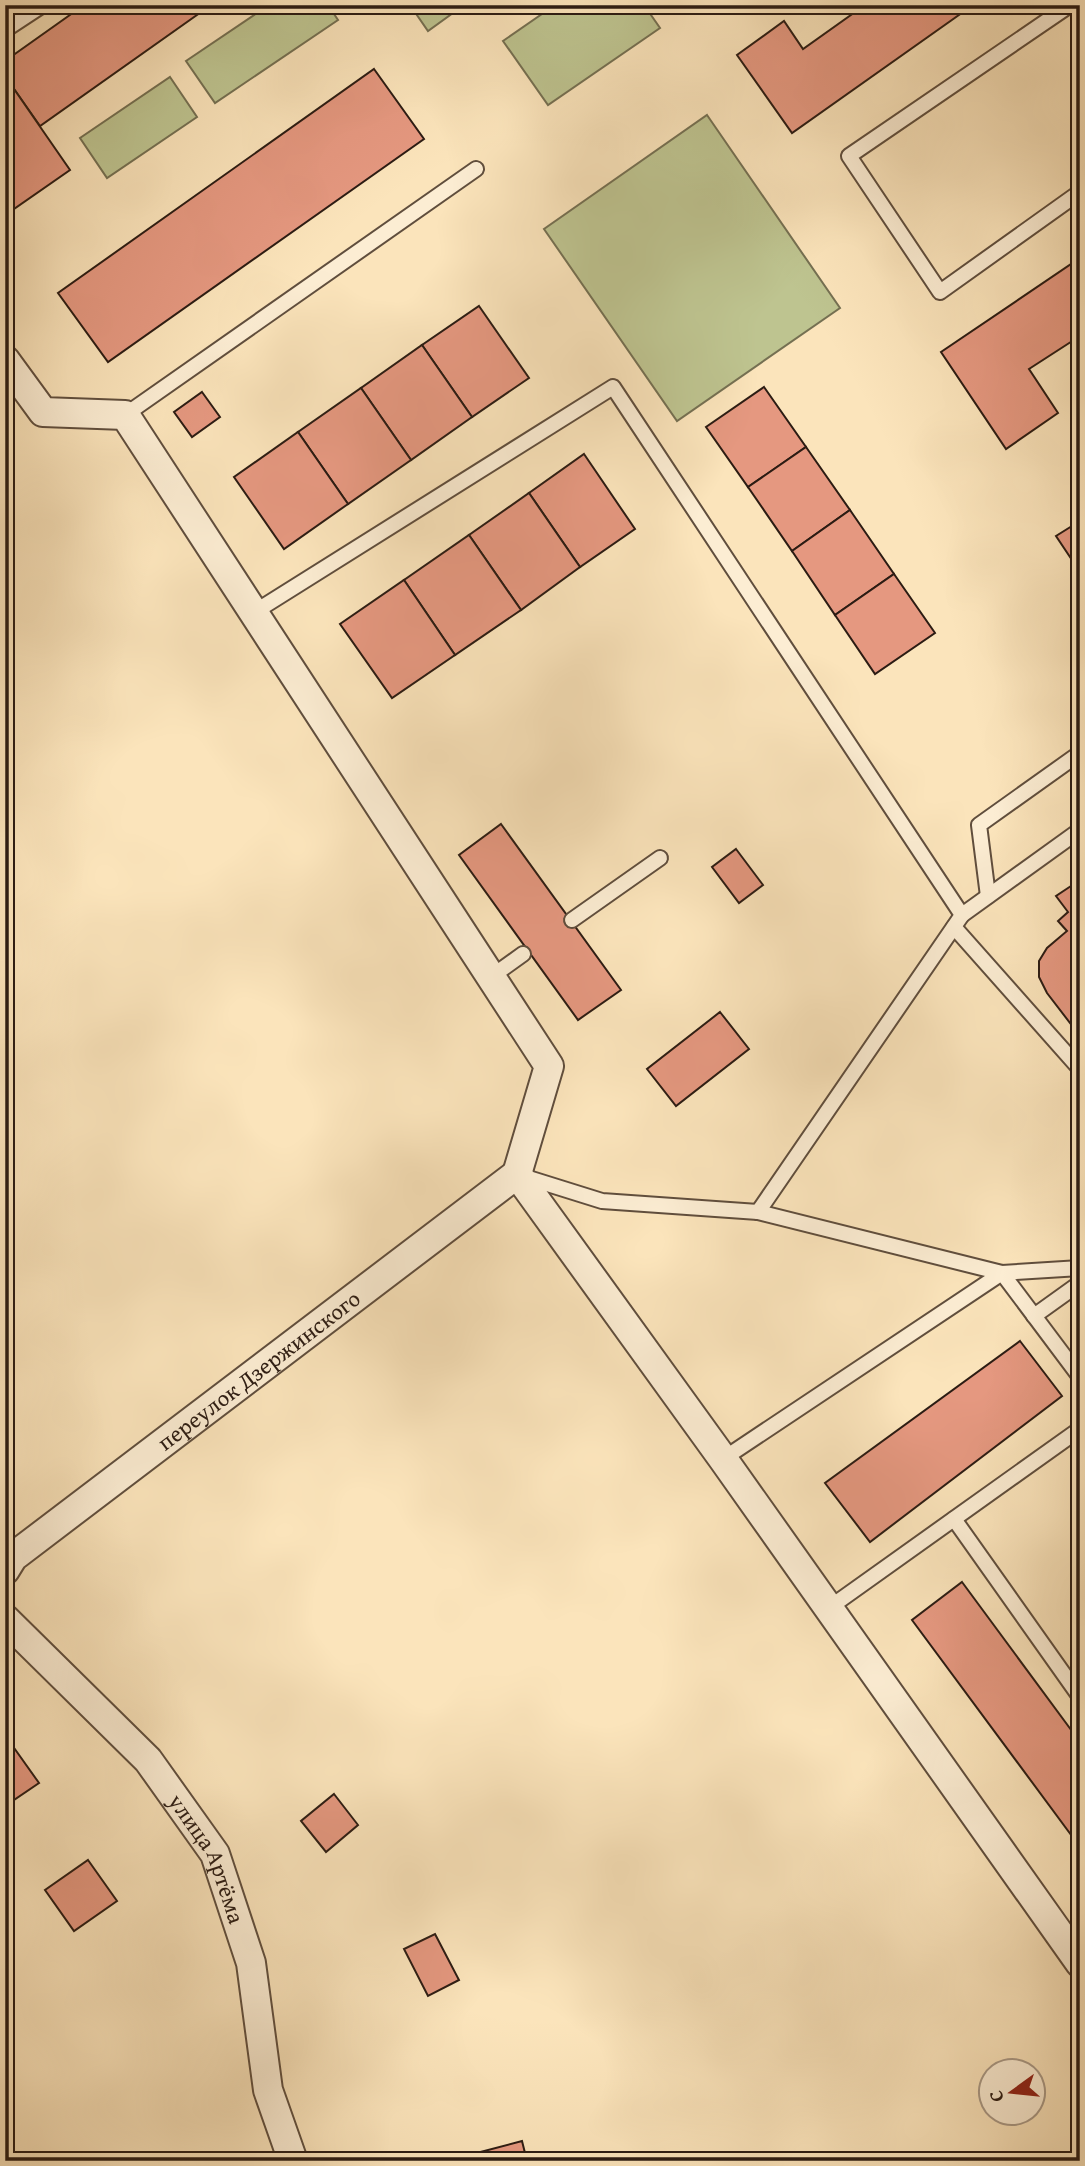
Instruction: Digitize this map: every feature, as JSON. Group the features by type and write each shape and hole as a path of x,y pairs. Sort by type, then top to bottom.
{"street":[{"path":"5,360 43,412 125,415 549,1066 517,1174 723,1459 1080,1963"},
{"name":"переулок Дзержинского","path":"8,1558 517,1174"},
{"name":"улица Артёма","path":"5,1619 148,1760 215,1854 251,1964 268,2090 293,2161"}],"lane":[{"path":"5,30 43,5"},
{"path":"1070,5 849,156 940,292 1080,192"},
{"path":"125,415 476,169"},
{"path":"254,613 612,387 958,921 1080,1069"},
{"path":"988,896 979,825 1080,753"},
{"path":"758,1212 958,921 988,896 1080,830"},
{"path":"572,920 660,858"},
{"path":"491,977 523,954"},
{"path":"517,1174 602,1201 758,1212 1002,1273 1080,1269"},
{"path":"723,1459 1002,1273"},
{"path":"1002,1273 1080,1377"},
{"path":"1034,1316 1080,1283"},
{"path":"829,1608 1080,1429"},
{"path":"954,1519 1080,1698"}],"green space":[{"path":"269,5 328,5 338,20 215,103 186,61"},
{"path":"410,5 464,5 428,31"},
{"path":"555,5 644,5 660,28 548,105 503,41"},
{"path":"170,77 197,117 107,178 80,138"},
{"path":"707,115 840,308 677,421 544,229"}],"building":[{"path":"84,5 211,5 40,126 5,76 5,61"},
{"path":"865,5 973,5 792,133 737,55 784,21 803,49"},
{"path":"374,69 424,139 108,362 58,293"},
{"path":"5,76 70,170 11,211 5,202"},
{"path":"1080,258 1080,336 1029,369 1058,413 1006,449 941,352"},
{"path":"479,306 529,378 472,417 422,345"},
{"path":"422,345 472,417 411,460 361,388"},
{"path":"764,387 806,447 748,487 706,427"},
{"path":"361,388 411,460 348,504 298,432"},
{"path":"202,392 220,417 192,437 174,412"},
{"path":"298,432 348,504 284,549 234,477"},
{"path":"806,447 850,510 792,551 748,487"},
{"path":"584,454 635,529 580,567 529,493"},
{"path":"529,493 580,567 521,610 469,535"},
{"path":"850,510 894,574 835,615 792,551"},
{"path":"1080,521 1080,572 1056,536"},
{"path":"469,535 521,610 455,655 404,580"},
{"path":"894,574 935,633 875,674 835,615"},
{"path":"404,580 455,655 392,698 340,624"},
{"path":"501,824 621,990 578,1020 459,855"},
{"path":"736,849 763,885 739,903 712,867"},
{"path":"1080,880 1080,1036 1047,993 1039,977 1039,961 1047,948 1067,931 1058,921 1068,912 1056,896"},
{"path":"720,1012 749,1049 676,1106 647,1069"},
{"path":"1020,1341 1062,1396 870,1542 825,1483"},
{"path":"962,1582 1080,1742 1080,1847 912,1620"},
{"path":"7,1738 39,1783 5,1806 5,1739"},
{"path":"334,1794 358,1825 326,1852 301,1821"},
{"path":"88,1860 117,1901 74,1931 45,1890"},
{"path":"435,1934 459,1980 428,1996 404,1949"},
{"path":"522,2141 527,2161 471,2161 469,2155"}]}
